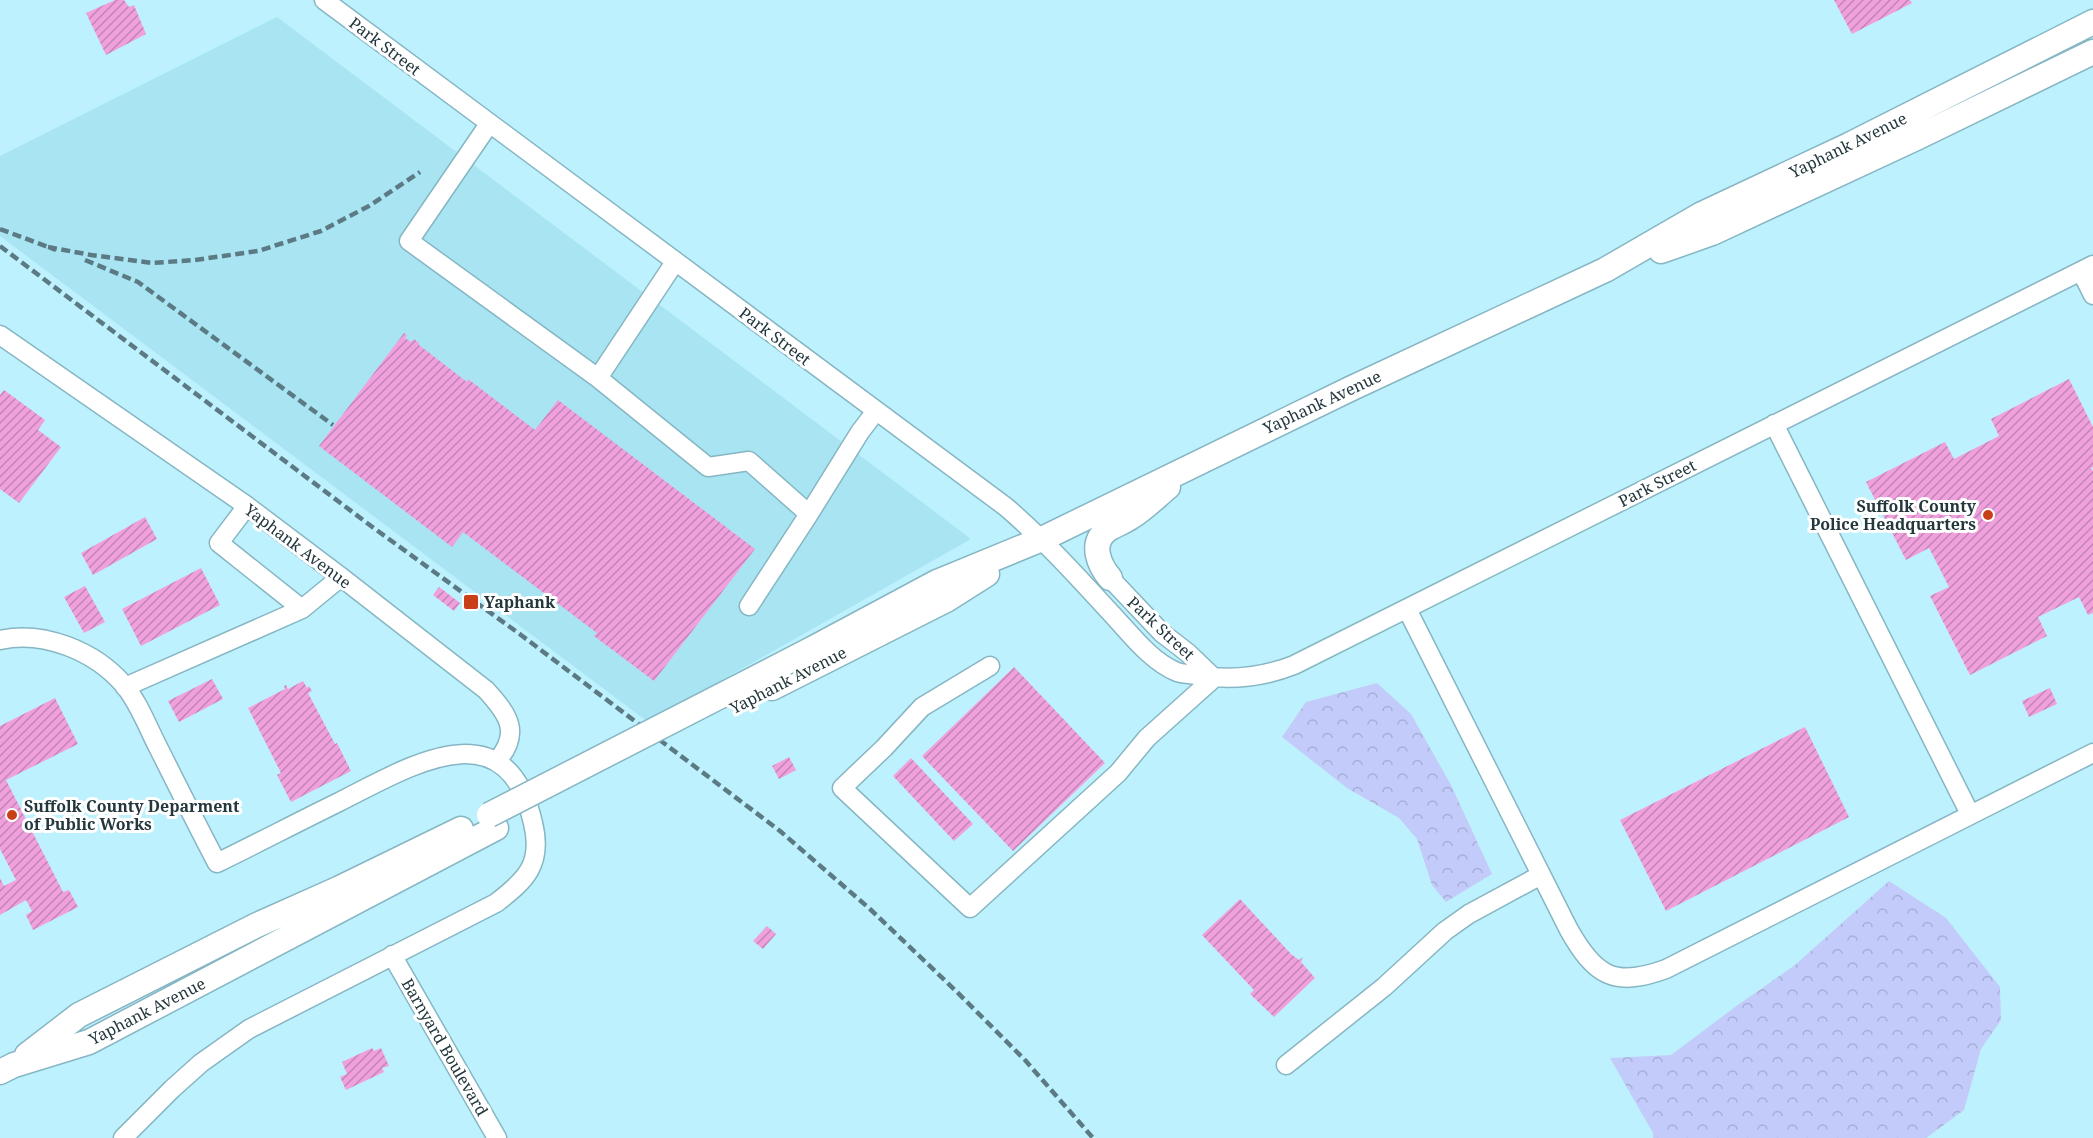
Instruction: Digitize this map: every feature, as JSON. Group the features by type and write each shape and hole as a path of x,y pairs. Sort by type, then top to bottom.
{"main road":[{"name":"Yaphank Avenue","path":"7,1069 89,1042 492,822 815,657 937,582 1042,539 1206,458 1605,270 1702,214 1850,145 2093,22"},
{"name":"Yaphank Avenue","path":"1605,270 1712,233 2093,52"},
{"path":"1110,578 1104,571 1097,552 1101,536 1106,530 1130,518 1206,458"}],"street":[{"name":"Park Street","path":"324,0 1006,507 1042,539 1128,632 1160,661 1178,672 1214,678 1252,678 1280,671 2087,268"},
{"path":"489,124 409,241 598,378 708,467 749,461 809,514"},
{"path":"598,378 675,262"},
{"path":"2087,268 2093,295"},
{"name":"Yaphank Avenue","path":"0,335 247,506 486,690 505,714 511,731 510,742 497,762"},
{"path":"749,606 860,432 876,411"},
{"path":"1774,424 1970,814"},
{"path":"247,506 219,543 302,609"},
{"path":"126,687 302,609 341,577"},
{"name":"Park Street","path":"1110,578 1162,633 1188,653 1214,678"},
{"path":"1407,609 1578,945 1594,967 1615,977 1640,977 1666,969 2093,753"},
{"path":"0,640 35,637 68,647 97,663 126,687 217,863 399,772 436,756 466,753 497,762 514,778 521,789 533,819 536,848 532,865 524,880 496,903 277,1012 225,1044 172,1089 123,1138"},
{"path":"990,666 922,707 842,788 970,908 1118,773 1147,738 1214,678"},
{"path":"1286,1065 1384,987 1445,931 1469,914 1541,875"},
{"name":"Barnyard Boulevard","path":"392,955 497,1138"}],"shaded area":[{"path":"277,17 971,539 648,722 0,236 0,156"}],"green space":[{"path":"1377,683 1411,714 1451,785 1492,874 1446,902 1432,885 1417,839 1399,818 1347,788 1282,737 1306,702"},
{"path":"1889,881 1946,918 2000,987 2001,1020 1981,1049 1964,1110 1926,1138 1653,1138 1653,1133 1610,1058 1671,1055 1795,965"}],"building":[{"path":"115,0 124,0 129,7 134,5 146,34 106,55 86,13"},
{"path":"1834,0 1910,0 1912,3 1852,34"},
{"path":"404,333 407,335 405,338 411,342 414,339 467,382 468,379 535,430 558,400 755,549 654,681 594,636 597,633 463,532 452,547 319,446"},
{"name":"Suffolk County Police Headquarters","path":"2069,379 2093,427 2093,467 2091,468 2093,471 2093,613 2088,615 2079,597 2038,617 2047,636 1970,675 1930,596 1949,587 1929,548 1906,560 1866,482 1945,442 1954,459 1999,436 1991,419"},
{"path":"4,390 45,420 38,430 61,447 19,503 0,489 0,395"},
{"path":"145,517 157,539 93,575 81,553"},
{"path":"201,568 220,605 141,646 122,609"},
{"path":"85,586 105,622 84,633 64,597"},
{"name":"Yaphank","path":"439,587 460,603 454,611 433,595"},
{"path":"1014,667 1105,763 1013,851 922,756"},
{"path":"212,679 223,699 179,722 168,701"},
{"path":"303,681 312,691 308,693 351,771 291,802 277,775 281,773 248,708 285,689 286,685 288,689"},
{"path":"2050,688 2057,704 2029,717 2022,701"},
{"name":"Suffolk County Deparment of Public Works","path":"55,698 78,744 6,780 63,892 69,890 78,907 33,930 26,915 32,911 26,900 0,915 0,878 4,886 16,880 0,849 0,726"},
{"path":"1805,727 1849,817 1666,911 1620,820"},
{"path":"789,757 796,770 779,779 772,766"},
{"path":"911,758 973,824 954,841 893,776"},
{"path":"1240,899 1291,954 1299,960 1303,957 1301,962 1315,978 1274,1017 1250,994 1254,990 1202,935"},
{"path":"767,926 776,934 763,949 753,941"},
{"path":"372,1048 374,1051 381,1048 389,1066 382,1068 384,1072 346,1090 340,1077 347,1074 342,1062"}],"railway":[{"path":"48,247 152,263 195,260 258,251 321,231 369,206 420,172"},
{"path":"0,229 56,250"},
{"path":"0,246 780,831 870,909 956,991 1025,1060 1093,1138"},
{"path":"85,260 138,282 333,425"}],"place":[{"name":"Suffolk County Police Headquarters","path":"1988,515"},
{"name":"Yaphank","path":"471,602"},
{"name":"Suffolk County Deparment of Public Works","path":"12,815"}]}
